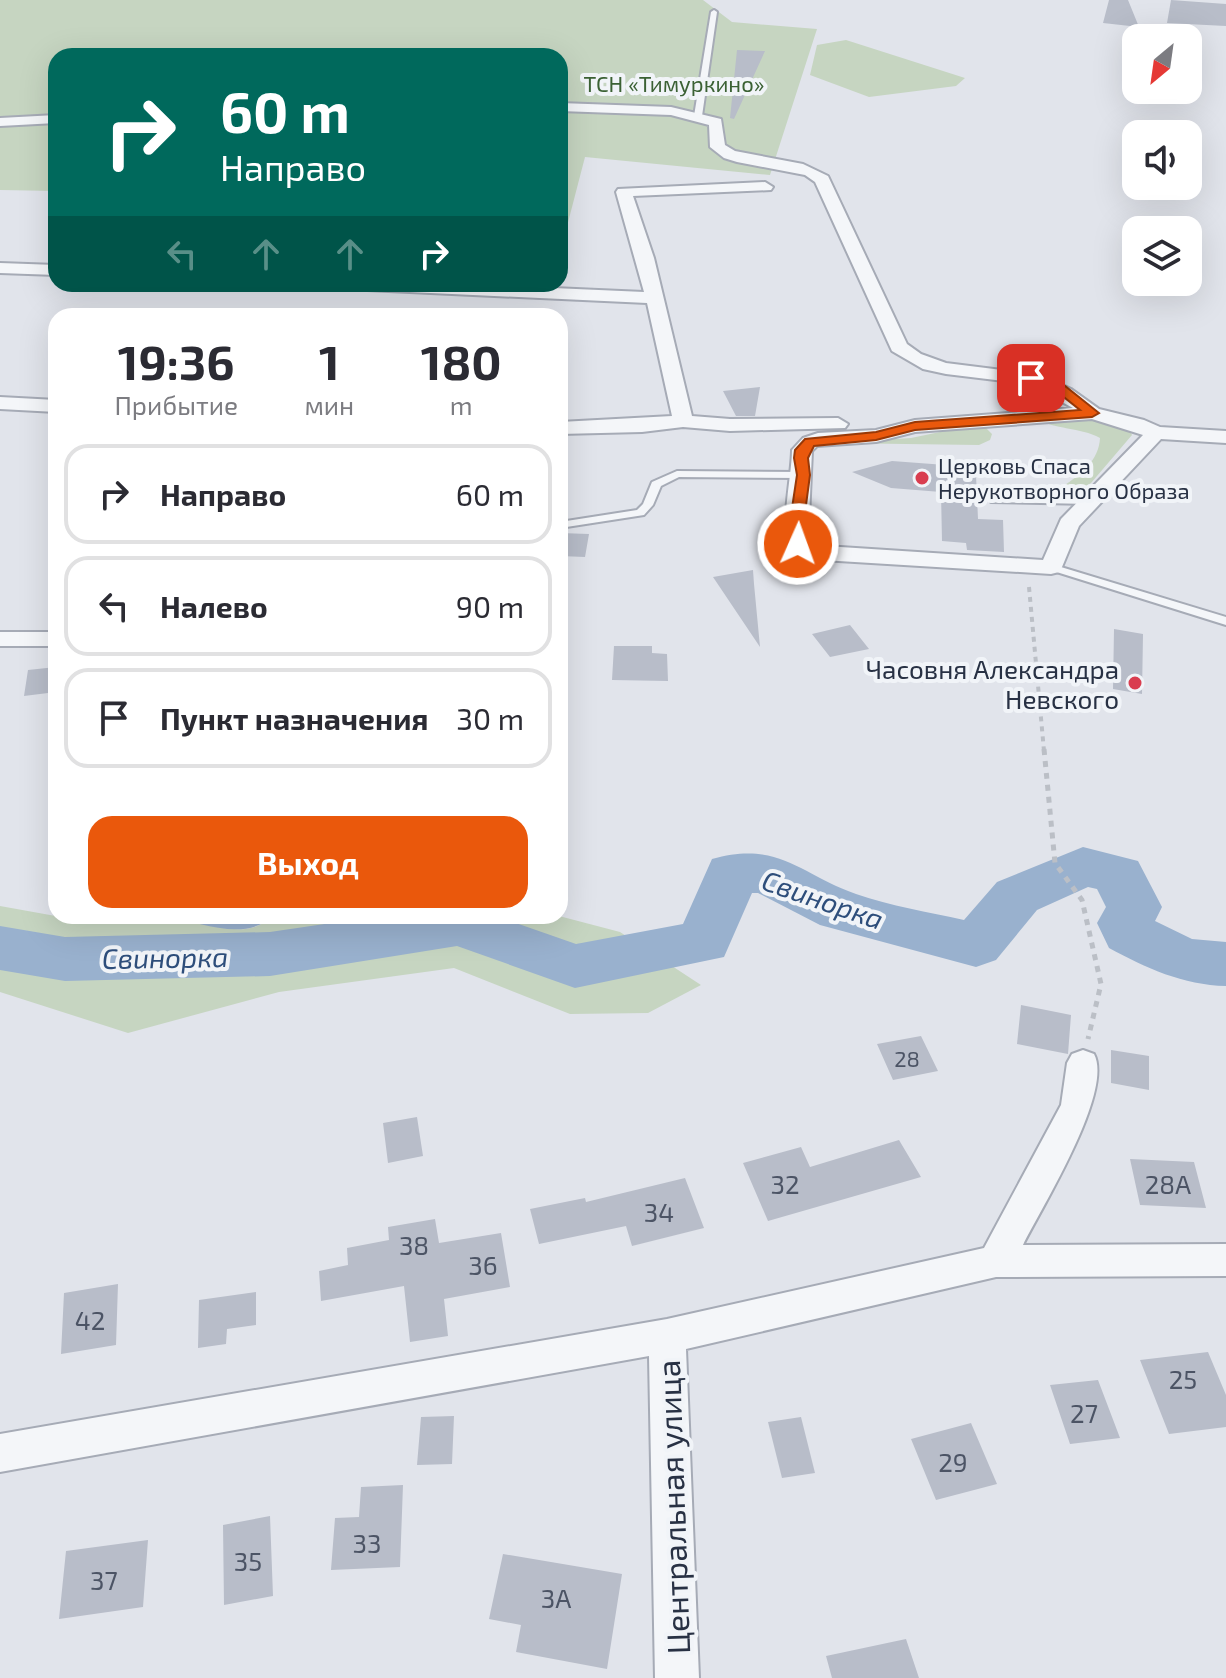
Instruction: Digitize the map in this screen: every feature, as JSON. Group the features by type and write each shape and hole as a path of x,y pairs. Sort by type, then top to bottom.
{"street":[{"path":"568,107 671,111 698,116 716,122 718,147 725,153 739,159 810,170 822,179 899,347 912,358 950,372 1031,378 1060,389 1092,413"},
{"path":"0,122 48,119"},
{"path":"683,421 645,258 624,192 765,187"},
{"path":"0,268 48,270"},
{"path":"521,292 653,298"},
{"path":"0,403 48,406"},
{"path":"568,428 642,426 683,421 730,425 915,426 1092,413 1137,424 1156,433 1226,437"},
{"path":"915,426 876,436 810,442 802,450 803,475 795,535 798,544 822,553 1051,567 1069,524 1156,433"},
{"path":"0,639 48,639"},
{"path":"996,1261 1077,1106 1083,1063"},
{"path":"0,1453 667,1336 996,1261 1226,1260"},
{"name":"Центральная улица","path":"667,1336 677,1678"}],"lane":[{"path":"698,116 714,12"},
{"path":"568,524 640,513 648,505 656,484 677,474 803,475"},
{"path":"995,500 1091,501"},
{"path":"1051,567 1226,621"}],"path":[{"path":"1051,567 1027,589 1048,767 1055,863 1082,900 1101,984 1083,1063"}],"green space":[{"name":"ТСН «Тимуркино»","path":"0,0 703,0 732,22 817,29 770,175 585,157 568,222 568,48 48,48 48,191 0,190"},
{"path":"846,40 965,78 956,86 869,97 810,75 817,45"},
{"path":"1035,418 1100,418 1127,425 1132,435 1091,483 1070,489 1063,486 1088,466 1100,438"},
{"path":"969,426 986,428 992,434 990,440 979,445 832,443 911,438"},
{"path":"0,906 48,915 48,924 204,924 235,929 248,929 261,924 568,924 568,918 620,932 701,985 648,1013 570,1014 454,968 279,992 128,1033 0,992"}],"water":[{"path":"200,924 262,924 236,929"}],"building":[{"path":"1109,0 1128,0 1138,24 1122,25 1103,23"},
{"path":"1171,0 1226,4 1226,26 1167,23"},
{"path":"737,50 765,51 734,119 730,118"},
{"path":"760,387 755,416 736,416 723,391"},
{"path":"892,461 959,466 959,474 976,475 978,519 1003,520 1004,552 967,550 966,543 942,541 941,492 891,488 852,472"},
{"path":"568,533 589,534 585,557 568,556"},
{"path":"753,570 754,584 760,647 713,577"},
{"path":"850,625 869,649 830,657 812,634"},
{"path":"1114,629 1143,634 1142,694 1113,689"},
{"path":"614,646 652,646 652,653 667,654 668,681 612,680"},
{"path":"48,668 48,693 24,696 28,670"},
{"path":"1021,1005 1071,1015 1068,1054 1017,1044"},
{"path":"921,1036 938,1071 893,1080 877,1044"},
{"path":"1111,1050 1149,1056 1149,1090 1111,1083"},
{"path":"417,1117 423,1156 388,1163 383,1123"},
{"path":"899,1140 921,1177 768,1221 743,1163 801,1147 810,1167"},
{"path":"1130,1159 1194,1162 1206,1208 1140,1205"},
{"path":"685,1178 704,1228 632,1246 626,1226 539,1244 530,1209 585,1198 586,1202"},
{"path":"435,1219 439,1243 501,1233 510,1287 444,1299 448,1336 410,1342 404,1286 321,1301 319,1271 348,1265 347,1248 389,1240 388,1227"},
{"path":"118,1284 116,1345 61,1354 64,1293"},
{"path":"256,1292 256,1325 227,1329 226,1344 198,1348 199,1300"},
{"path":"1208,1352 1226,1395 1226,1427 1169,1434 1140,1360"},
{"path":"1098,1380 1120,1438 1070,1444 1050,1385"},
{"path":"454,1416 452,1464 417,1465 421,1417"},
{"path":"801,1417 815,1473 782,1478 768,1422"},
{"path":"971,1423 997,1484 936,1500 911,1439"},
{"path":"403,1485 400,1567 331,1570 335,1518 359,1517 361,1487"},
{"path":"270,1516 273,1596 224,1605 223,1525"},
{"path":"148,1540 143,1607 59,1619 66,1551"},
{"path":"503,1554 622,1574 607,1669 516,1652 521,1625 489,1619"},
{"path":"906,1639 919,1678 832,1678 826,1656"}],"waterway":[{"name":"Свинорка","path":"0,948 65,959 270,954 459,925 575,966 704,942 732,873 766,873 840,910 976,945 1017,896 1083,866 1118,875 1134,907 1126,923 1129,933 1187,959 1226,964"}],"place":[{"name":"Церковь Спаса Нерукотворного Образа","path":"922,478"},
{"name":"Часовня Александра Невского","path":"1135,683"}],"route":[{"path":"798,544 795,535 803,475 801,458 802,450 810,442 876,436 915,426 1092,413 1060,389 1031,378"}]}
